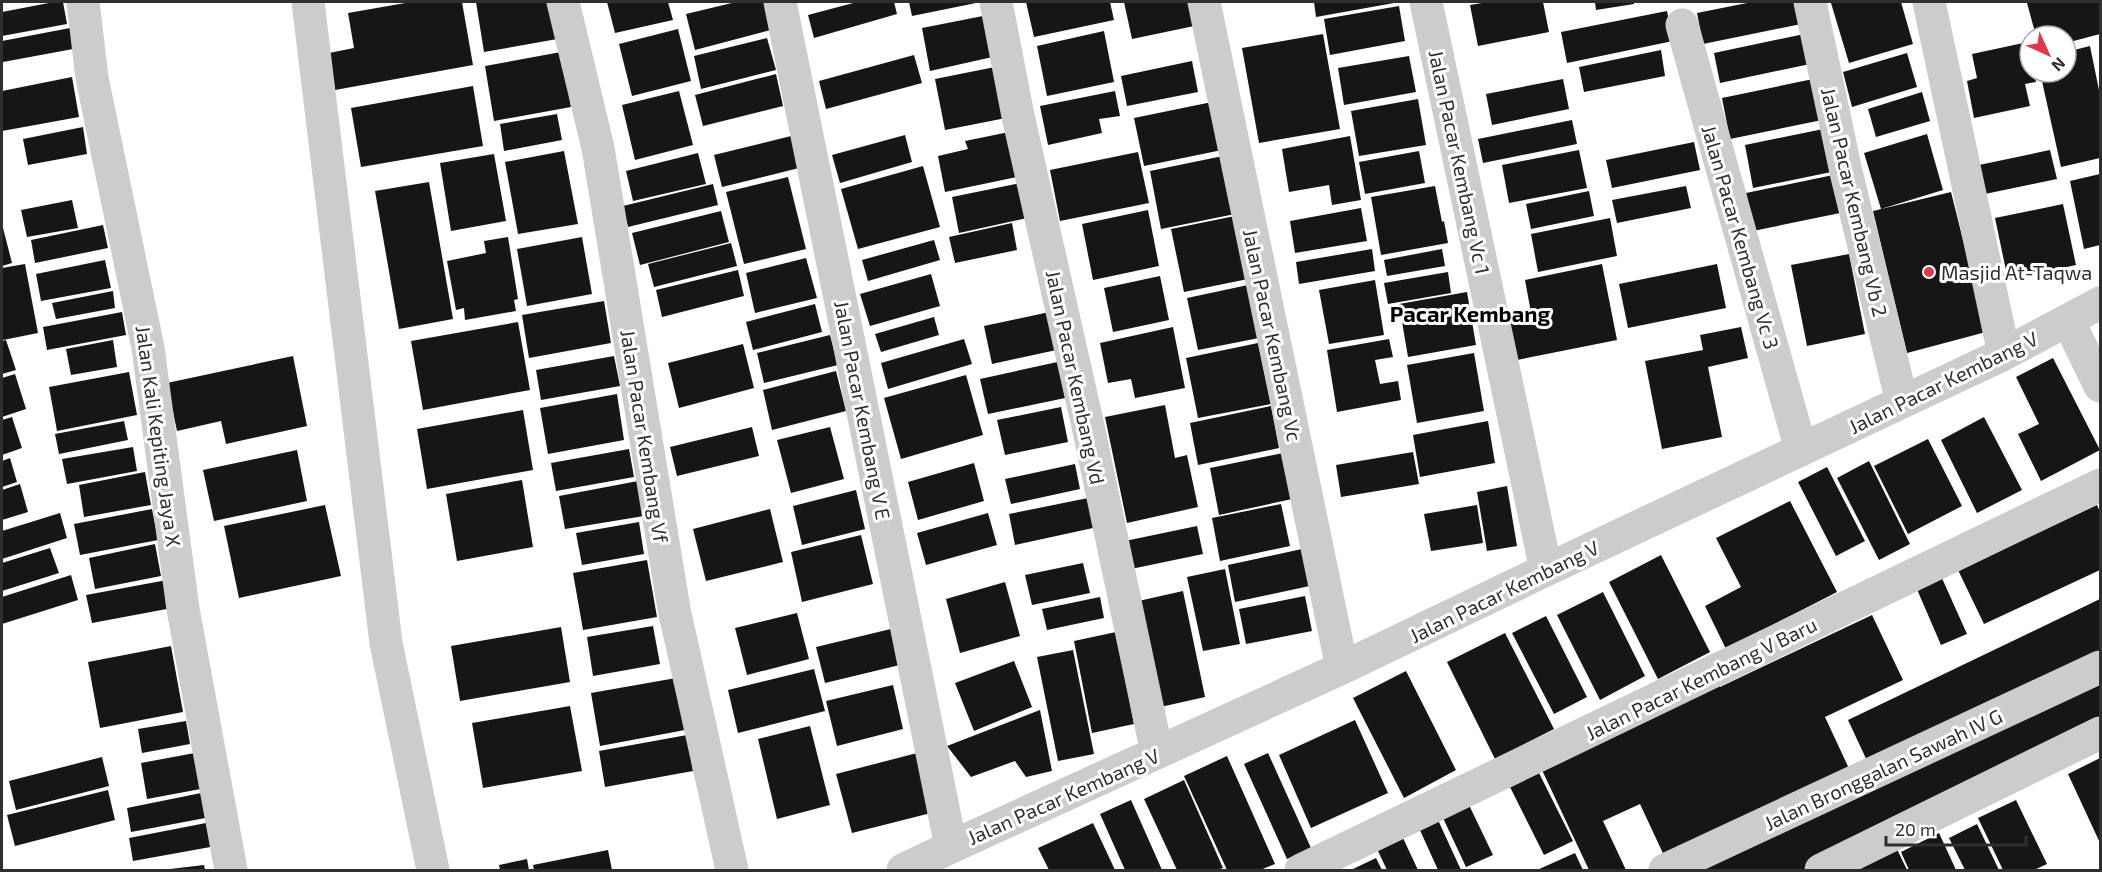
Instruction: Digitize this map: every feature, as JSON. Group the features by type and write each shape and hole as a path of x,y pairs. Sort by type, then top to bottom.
{"street":[{"name":"Jalan Kali Kepiting Jaya X","path":"83,2 92,78 148,348 183,609 231,870"},
{"path":"308,2 386,643 433,870"},
{"name":"Jalan Pacar Kembang Vf","path":"563,2 598,148 674,609 732,870"},
{"name":"Jalan Pacar Kembang V E","path":"780,2 948,833"},
{"name":"Jalan Pacar Kembang Vd","path":"996,2 1018,116 1088,426 1157,753"},
{"name":"Jalan Pacar Kembang Vc","path":"1204,2 1342,668"},
{"name":"Jalan Pacar Kembang Vc 1","path":"1426,2 1546,570"},
{"name":"Jalan Pacar Kembang Vb 2","path":"1810,2 1846,172 1902,402"},
{"path":"1929,2 2004,354"},
{"name":"Jalan Pacar Kembang Vc 3","path":"1682,25 1801,450"},
{"name":"Jalan Pacar Kembang V","path":"903,870 948,833 1157,753 1342,668 2004,354 2100,303"},
{"path":"2068,320 2100,386"},
{"name":"Jalan Pacar Kembang V Baru","path":"1301,870 2100,485"},
{"name":"Jalan Bronggalan Sawah IV G","path":"1665,870 2100,667"},
{"path":"1821,870 2100,733"}],"building":[{"path":"63,2 67,24 2,36 2,12"},
{"path":"411,2 462,2 473,65 335,90 329,53 354,48 348,13"},
{"path":"476,2 557,2 563,38 484,52"},
{"path":"607,2 668,2 673,20 615,33"},
{"path":"736,2 776,2 782,27 695,50 686,14"},
{"path":"857,2 894,2 897,14 814,38 808,15"},
{"path":"909,2 976,2 976,3 912,16"},
{"path":"1026,2 1110,2 1114,20 1034,37"},
{"path":"1124,2 1194,2 1199,25 1132,39"},
{"path":"1314,2 1394,2 1394,3 1316,17"},
{"path":"1488,2 1543,2 1549,32 1478,46 1470,5"},
{"path":"1595,2 1634,2 1634,4 1596,10"},
{"path":"1752,2 1802,2 1806,23 1703,44 1697,13"},
{"path":"1901,2 1913,44 1849,63 1831,3"},
{"path":"2100,2 2100,34 2078,40 2078,24 2033,24 2027,3"},
{"path":"1399,6 1405,41 1330,55 1324,19"},
{"path":"1667,11 1673,41 1567,63 1561,32"},
{"path":"988,15 997,56 930,71 922,28"},
{"path":"70,28 73,49 3,62 2,41"},
{"path":"678,29 691,81 632,96 619,44"},
{"path":"1104,31 1114,82 1047,96 1037,46"},
{"path":"1809,33 1815,63 1720,83 1714,53"},
{"path":"1323,34 1340,129 1259,143 1242,48"},
{"path":"767,38 776,70 701,89 694,56"},
{"path":"2018,44 2018,84 2025,84 2030,106 1974,118 1967,81 1977,78 1972,54"},
{"path":"2090,46 2100,95 2100,158 2061,167 2043,84 2078,84 2078,49"},
{"path":"1661,50 1665,76 1584,92 1579,67"},
{"path":"561,52 571,107 494,121 485,66"},
{"path":"1907,53 1917,87 1852,107 1843,72"},
{"path":"914,55 922,83 826,109 819,81"},
{"path":"1409,56 1416,92 1344,105 1338,68"},
{"path":"1192,61 1198,92 1127,106 1121,76"},
{"path":"995,67 1006,118 945,130 935,79"},
{"path":"776,74 783,106 703,126 695,95"},
{"path":"72,77 79,117 2,131 2,91"},
{"path":"1818,78 1827,119 1730,139 1722,98"},
{"path":"1563,79 1569,109 1492,125 1486,94"},
{"path":"473,86 483,146 361,167 351,108"},
{"path":"679,91 693,145 635,160 622,105"},
{"path":"1115,91 1120,116 1099,119 1102,133 1048,145 1040,106"},
{"path":"1922,92 1930,121 1876,137 1868,109"},
{"path":"1418,99 1426,145 1359,156 1351,111"},
{"path":"1212,102 1222,150 1144,166 1134,118"},
{"path":"557,114 562,140 504,151 500,124"},
{"path":"1572,120 1577,144 1483,163 1478,139"},
{"path":"83,127 87,154 28,165 23,139"},
{"path":"1833,127 1841,170 1753,188 1745,145"},
{"path":"1014,131 1022,176 945,192 938,156 968,149 965,141"},
{"path":"1927,134 1943,190 1881,209 1864,153"},
{"path":"905,135 912,162 840,183 832,155"},
{"path":"791,136 799,168 722,187 714,155"},
{"path":"1350,136 1361,200 1332,205 1329,185 1289,192 1282,149"},
{"path":"1694,142 1700,170 1612,188 1606,160"},
{"path":"1579,150 1587,188 1509,203 1502,165"},
{"path":"2050,150 2057,179 1985,194 1979,165"},
{"path":"564,151 578,224 518,234 505,162"},
{"path":"1419,151 1425,183 1365,194 1359,162"},
{"path":"1138,152 1149,203 1060,221 1050,170"},
{"path":"698,153 706,184 633,201 626,171"},
{"path":"494,154 506,221 451,231 440,163"},
{"path":"1223,156 1235,214 1161,229 1150,171"},
{"path":"923,166 940,227 858,249 841,189"},
{"path":"1838,174 1845,212 1753,231 1746,193"},
{"path":"2100,174 2100,245 2084,249 2070,181"},
{"path":"788,177 806,249 744,264 726,192"},
{"path":"429,182 453,319 399,329 375,191"},
{"path":"1020,183 1027,218 959,233 952,197"},
{"path":"713,184 718,205 628,227 623,206"},
{"path":"1435,186 1448,243 1381,255 1371,197"},
{"path":"1686,186 1691,208 1617,223 1612,200"},
{"path":"1589,191 1594,216 1531,229 1526,204"},
{"name":"Masjid At-Taqwa","path":"1951,192 1986,332 1907,353 1873,211"},
{"path":"72,200 78,228 27,237 21,210"},
{"path":"2063,204 2076,265 2008,280 1995,218"},
{"path":"1361,208 1367,241 1295,253 1290,221"},
{"path":"1148,210 1159,266 1093,280 1082,224"},
{"path":"721,211 729,242 640,265 632,233"},
{"path":"1235,216 1248,279 1184,292 1171,229"},
{"path":"1610,218 1617,256 1538,272 1531,234"},
{"path":"1012,223 1017,250 955,263 949,237"},
{"path":"2,224 12,263 2,266"},
{"path":"103,225 108,248 35,263 31,240"},
{"path":"508,237 518,299 514,300 516,311 465,320 464,308 456,310 447,261 486,253 484,241"},
{"path":"582,237 592,294 527,306 517,249"},
{"path":"934,240 940,260 868,281 862,260"},
{"path":"731,243 737,266 654,287 648,264"},
{"path":"1372,249 1375,271 1299,284 1296,262"},
{"path":"1442,249 1445,266 1387,276 1384,260"},
{"path":"1849,254 1865,334 1807,346 1791,265"},
{"path":"806,258 817,298 755,313 746,273"},
{"path":"105,260 111,288 41,301 36,274"},
{"path":"25,264 38,333 3,340 2,268"},
{"path":"1602,264 1617,340 1517,360 1510,323 1532,318 1525,280"},
{"path":"1717,264 1726,308 1628,328 1619,284"},
{"path":"738,270 744,296 662,317 656,290"},
{"path":"1448,272 1451,293 1388,304 1384,283"},
{"path":"931,274 940,306 870,326 860,294"},
{"path":"1160,276 1169,320 1113,332 1104,288"},
{"path":"1375,280 1384,335 1329,344 1319,290"},
{"path":"1248,285 1259,338 1198,350 1187,298"},
{"path":"113,291 115,308 56,319 52,303"},
{"path":"1467,292 1476,345 1408,357 1399,304"},
{"path":"604,301 611,343 529,358 522,315"},
{"path":"815,304 822,332 753,350 746,322"},
{"path":"1054,311 1061,349 992,364 984,326"},
{"path":"122,312 126,335 47,350 43,327"},
{"path":"934,317 939,335 881,352 875,334"},
{"path":"518,322 530,390 423,410 411,341"},
{"path":"1173,327 1185,388 1135,398 1131,379 1108,383 1100,343"},
{"path":"1741,327 1748,358 1708,367 1722,437 1662,449 1645,361 1703,350 1700,335"},
{"path":"830,335 838,365 764,383 757,353"},
{"path":"964,339 972,364 888,389 881,363"},
{"path":"1389,339 1393,357 1375,360 1380,384 1398,381 1401,400 1337,412 1327,350"},
{"path":"6,340 16,370 2,374 2,341"},
{"path":"113,340 117,367 71,375 66,349"},
{"path":"1258,343 1271,404 1198,418 1186,358"},
{"path":"743,344 754,388 679,408 668,363"},
{"path":"1474,353 1484,411 1417,423 1407,365"},
{"path":"293,356 307,426 226,444 221,421 177,431 167,383"},
{"path":"614,356 620,386 541,400 536,370"},
{"path":"2053,358 2100,450 2041,481 2018,434 2039,424 2016,377"},
{"path":"1062,361 1070,397 988,414 980,379"},
{"path":"836,371 846,411 772,430 763,390"},
{"path":"129,372 137,415 57,431 49,387"},
{"path":"15,374 26,409 2,417 2,378"},
{"path":"966,375 983,435 901,459 884,398"},
{"path":"617,394 624,440 548,454 540,408"},
{"path":"1165,405 1175,458 1187,455 1198,507 1127,523 1105,417"},
{"path":"1271,406 1279,448 1198,465 1190,423"},
{"path":"1061,407 1068,442 1005,455 997,420"},
{"path":"523,410 533,470 427,489 417,429"},
{"path":"12,417 22,448 2,455 2,420"},
{"path":"1984,417 2022,490 1977,513 1941,440"},
{"path":"124,421 128,440 59,454 55,434"},
{"path":"1488,421 1495,463 1420,477 1413,435"},
{"path":"752,427 759,456 677,476 670,447"},
{"path":"830,427 844,479 791,493 777,440"},
{"path":"1928,439 1962,506 1908,534 1874,466"},
{"path":"133,447 137,471 67,484 62,459"},
{"path":"629,449 634,477 556,491 551,463"},
{"path":"297,450 307,501 214,521 203,470"},
{"path":"1413,452 1419,484 1341,497 1336,465"},
{"path":"1283,453 1292,499 1219,515 1210,468"},
{"path":"10,458 17,482 2,487 2,461"},
{"path":"1869,461 1910,544 1879,560 1837,478"},
{"path":"974,463 984,501 918,520 908,482"},
{"path":"1075,464 1080,489 1011,504 1005,479"},
{"path":"1827,467 1865,541 1836,556 1798,482"},
{"path":"145,472 151,505 84,517 79,485"},
{"path":"522,480 533,547 457,561 446,494"},
{"path":"638,481 644,516 565,529 559,496"},
{"path":"20,484 28,512 2,520 2,490"},
{"path":"1507,486 1517,546 1487,551 1477,492"},
{"path":"856,490 865,529 802,545 793,506"},
{"path":"1088,498 1093,528 1015,545 1009,514"},
{"path":"1790,501 1837,592 1726,649 1705,606 1741,587 1716,538"},
{"path":"1281,504 1290,546 1220,561 1212,518"},
{"path":"325,505 341,576 239,598 224,526"},
{"path":"1477,505 1483,543 1431,551 1424,514"},
{"path":"2097,505 2100,512 2100,570 1984,624 1958,570"},
{"path":"152,509 158,540 80,555 74,524"},
{"path":"770,509 783,562 706,581 693,529"},
{"path":"60,513 67,538 2,559 2,531"},
{"path":"988,513 997,545 926,565 917,533"},
{"path":"639,522 644,554 582,565 576,533"},
{"path":"1197,526 1203,554 1131,569 1125,541"},
{"path":"861,535 873,584 802,602 791,552"},
{"path":"155,544 161,576 95,589 89,558"},
{"path":"1311,547 1319,584 1235,602 1228,565"},
{"path":"50,548 59,573 2,591 2,563"},
{"path":"1661,555 1710,652 1658,679 1609,582"},
{"path":"647,560 657,617 583,630 573,573"},
{"path":"1083,563 1090,593 1032,605 1025,575"},
{"path":"1225,569 1240,644 1203,651 1187,577"},
{"path":"71,575 78,600 2,624 2,597"},
{"path":"1941,576 1967,634 1941,645 1916,587"},
{"path":"167,580 172,608 92,623 86,595"},
{"path":"1005,582 1020,636 960,653 946,599"},
{"path":"1183,591 1205,697 1156,708 1134,602"},
{"path":"1603,592 1645,676 1600,700 1557,615"},
{"path":"1305,596 1312,631 1246,644 1239,609"},
{"path":"1100,597 1104,618 1047,630 1042,609"},
{"path":"2100,599 2100,653 1869,765 1848,720"},
{"path":"797,613 809,659 747,675 735,628"},
{"path":"1872,615 1903,680 1825,717 1852,775 1667,862 1640,804 1603,821 1626,870 1589,870 1541,768"},
{"path":"1546,616 1587,697 1554,714 1512,633"},
{"path":"653,626 660,664 593,676 587,637"},
{"path":"561,627 570,682 460,701 451,646"},
{"path":"899,627 908,663 825,683 816,647"},
{"path":"1116,632 1134,724 1092,733 1074,641"},
{"path":"1505,633 1554,729 1495,759 1447,662"},
{"path":"171,646 183,712 100,728 88,662"},
{"path":"1073,650 1094,754 1058,761 1037,657"},
{"path":"1014,661 1032,707 974,731 955,683"},
{"path":"814,669 825,711 738,733 728,690"},
{"path":"1406,671 1456,770 1404,798 1353,698"},
{"path":"676,678 685,730 600,746 591,693"},
{"path":"2100,679 2100,730 1808,870 1701,870"},
{"path":"893,685 903,729 837,746 826,701"},
{"path":"570,706 582,771 483,788 472,723"},
{"path":"1040,710 1052,771 1026,777 1015,761 971,777 947,746"},
{"path":"1355,720 1388,793 1311,828 1279,755"},
{"path":"186,721 190,744 142,753 138,729"},
{"path":"810,726 830,805 777,819 758,739"},
{"path":"687,735 693,771 605,787 599,751"},
{"path":"200,752 206,788 147,799 141,763"},
{"path":"921,752 935,812 852,833 836,774"},
{"path":"1268,753 1311,848 1287,859 1244,764"},
{"path":"1227,756 1275,864 1260,870 1227,870 1184,776"},
{"path":"102,757 109,786 16,810 9,781"},
{"path":"2100,758 2100,843 2068,774"},
{"path":"1538,771 1573,841 1544,855 1509,785"},
{"path":"1184,780 1223,868 1177,870 1144,799"},
{"path":"108,790 115,820 15,846 7,815"},
{"path":"211,791 216,816 131,832 127,808"},
{"path":"1131,800 1162,870 1125,870 1100,814"},
{"path":"2016,800 2047,864 2034,870 2003,870 1978,818"},
{"path":"1469,805 1493,855 1466,867 1443,818"},
{"path":"1438,820 1461,870 1438,870 1419,828"},
{"path":"211,822 216,846 133,861 129,838"},
{"path":"1093,823 1115,870 1049,870 1038,848"},
{"path":"1977,824 1999,870 1965,870 1949,838"},
{"path":"1939,833 1956,870 1909,870 1901,852"},
{"path":"1403,838 1418,870 1387,870 1377,849"},
{"path":"1896,847 1907,870 1854,870"},
{"path":"608,850 612,870 534,870 533,865"},
{"path":"1575,853 1583,870 1537,870"},
{"path":"1376,858 1382,870 1353,869"},
{"path":"527,859 529,870 500,870 499,865"},
{"path":"204,865 205,870 170,870 170,869"}],"place":[{"name":"Masjid At-Taqwa","path":"1929,272"}],"district":[{"name":"Pacar Kembang","path":"1470,313"}]}
